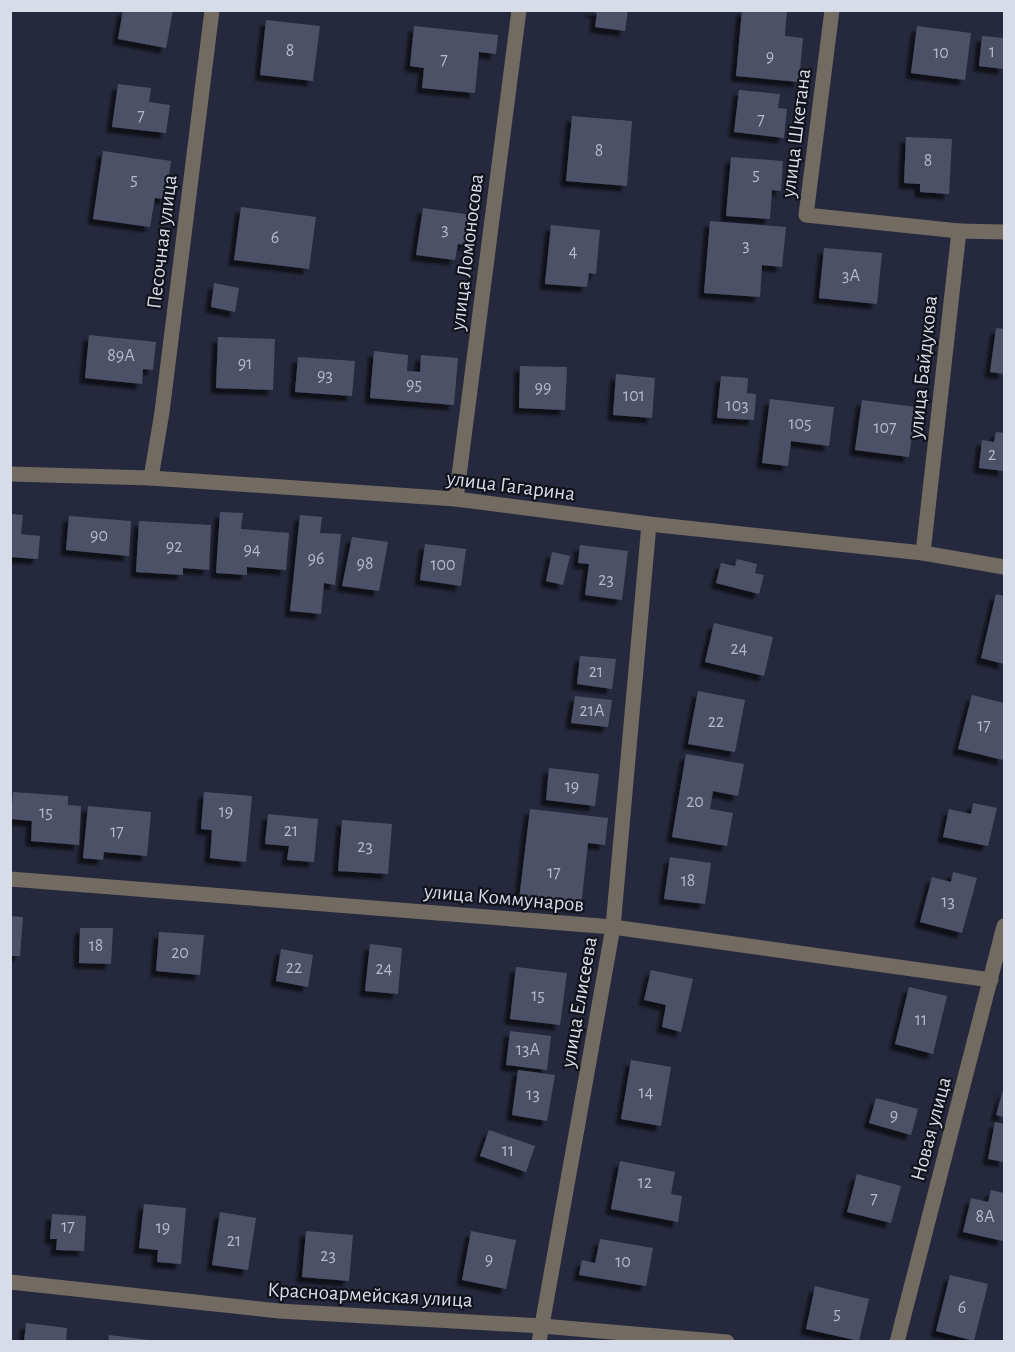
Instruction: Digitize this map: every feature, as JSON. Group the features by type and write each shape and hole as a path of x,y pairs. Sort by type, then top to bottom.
{"street":[{"name":"Песочная улица","path":"151,478 162,412 212,10"},
{"name":"улица Ломоносова","path":"456,499 519,10"},
{"name":"улица Шкетана","path":"832,10 806,215 959,231"},
{"path":"959,231 1005,232"},
{"name":"улица Байдукова","path":"923,553 959,231"},
{"name":"улица Гагарина","path":"10,474 151,478 456,499 649,524 923,553 1005,567"},
{"name":"улица Елисеева","path":"539,1341 613,927 649,524"},
{"name":"улица Коммунаров","path":"10,879 613,927 991,980"},
{"name":"Новая улица","path":"897,1341 991,980 1002,948 1005,926"},
{"name":"Красноармейская улица","path":"10,1282 279,1311 542,1326 727,1341"}],"building":[{"path":"123,10 173,10 166,48 118,39"},
{"path":"586,10 628,10 625,31 595,27 597,13"},
{"path":"742,10 787,10 785,36 803,38 799,82 736,76"},
{"path":"266,20 320,26 313,81 260,75"},
{"path":"414,26 498,35 496,54 479,52 475,93 422,88 424,68 410,66"},
{"path":"917,26 971,33 965,80 911,73"},
{"path":"982,36 1004,38 1004,69 979,66"},
{"path":"118,84 151,88 149,102 170,105 166,133 112,127"},
{"path":"739,90 780,94 778,108 787,109 784,138 734,132"},
{"path":"572,116 632,121 627,186 566,181"},
{"path":"906,137 952,139 949,194 920,192 920,184 904,183"},
{"path":"103,151 171,161 166,199 155,198 150,227 93,219"},
{"path":"731,157 783,161 781,191 772,190 770,219 726,216"},
{"path":"241,207 316,217 309,269 234,260"},
{"path":"423,208 472,215 467,245 458,244 455,260 416,255"},
{"path":"710,221 786,227 782,267 762,265 760,297 704,293"},
{"path":"551,225 600,230 596,274 589,273 587,287 545,284"},
{"path":"824,248 882,253 877,304 819,298"},
{"path":"214,283 239,288 235,312 211,307"},
{"path":"996,328 1004,329 1004,374 990,372"},
{"path":"89,335 156,342 153,370 143,369 142,384 85,378"},
{"path":"218,337 275,339 273,390 216,388"},
{"path":"374,351 408,355 407,371 420,372 421,355 458,358 454,405 370,398"},
{"path":"298,357 355,361 352,396 295,392"},
{"path":"520,366 567,367 565,410 519,408"},
{"path":"616,374 655,378 652,418 613,415"},
{"path":"721,376 748,378 747,393 756,394 754,420 717,418"},
{"path":"770,399 834,407 829,446 791,441 788,466 762,463"},
{"path":"862,400 916,407 909,457 855,450"},
{"path":"996,432 1004,433 1004,471 979,468 982,440 994,442"},
{"path":"220,512 243,513 241,529 289,533 286,570 247,567 247,575 216,573"},
{"path":"10,514 23,515 21,534 40,536 38,559 10,557"},
{"path":"300,515 322,517 320,533 341,534 335,585 324,583 321,614 290,611"},
{"path":"69,516 131,521 129,556 66,550"},
{"path":"139,521 211,525 209,570 183,568 183,575 136,572"},
{"path":"352,537 388,542 379,591 342,586"},
{"path":"425,544 466,549 461,586 420,580"},
{"path":"580,545 628,551 622,600 585,595 589,564 578,563"},
{"path":"552,552 570,556 563,585 546,581"},
{"path":"737,559 757,564 755,573 764,575 759,594 716,583 721,563 735,566"},
{"path":"996,594 1004,596 1004,664 981,658"},
{"path":"714,623 773,637 764,676 705,662"},
{"path":"580,656 616,659 612,689 577,684"},
{"path":"698,691 745,700 735,752 688,744"},
{"path":"972,695 1004,703 1003,760 958,749"},
{"path":"575,696 612,700 608,727 571,723"},
{"path":"686,754 744,764 738,796 713,791 710,809 733,813 727,846 672,837"},
{"path":"549,768 599,774 595,806 546,800"},
{"path":"13,792 68,796 68,805 81,806 79,845 31,841 32,821 11,819"},
{"path":"204,792 252,796 246,862 210,858 212,830 201,829"},
{"path":"973,803 997,808 988,846 943,837 949,809 971,814"},
{"path":"88,806 151,812 147,856 104,852 103,860 83,858"},
{"path":"530,809 608,818 605,845 588,843 581,907 519,900"},
{"path":"268,814 318,819 314,862 287,860 289,846 265,844"},
{"path":"342,820 392,824 388,874 338,871"},
{"path":"670,857 711,863 705,904 664,899"},
{"path":"953,872 977,878 962,933 920,922 932,877 951,882"},
{"path":"10,916 23,917 20,956 10,956"},
{"path":"80,928 113,928 111,964 79,963"},
{"path":"159,932 204,935 200,975 156,971"},
{"path":"370,944 402,948 398,994 365,991"},
{"path":"281,949 313,955 308,987 276,981"},
{"path":"516,967 567,973 560,1025 510,1019"},
{"path":"651,970 693,979 681,1032 662,1027 666,1005 644,1000"},
{"path":"909,987 947,996 933,1054 895,1044"},
{"path":"510,1031 551,1036 547,1070 506,1065"},
{"path":"631,1060 671,1067 661,1126 621,1119"},
{"path":"518,1070 555,1075 547,1121 512,1115"},
{"path":"1004,1087 1004,1117 996,1115"},
{"path":"876,1098 918,1109 911,1135 869,1123"},
{"path":"995,1122 1004,1124 1004,1162 988,1159"},
{"path":"489,1130 535,1146 526,1172 480,1156"},
{"path":"620,1161 675,1172 671,1194 682,1196 678,1222 611,1209"},
{"path":"857,1174 901,1186 891,1223 847,1212"},
{"path":"991,1190 1004,1193 1003,1241 963,1232 971,1198 988,1202"},
{"path":"144,1204 186,1208 181,1264 157,1262 158,1250 139,1248"},
{"path":"220,1212 256,1218 248,1270 212,1265"},
{"path":"52,1214 86,1216 84,1251 56,1250 57,1239 50,1239"},
{"path":"306,1231 353,1235 349,1281 302,1277"},
{"path":"471,1231 516,1240 506,1289 462,1280"},
{"path":"600,1239 653,1248 646,1286 579,1275 582,1260 595,1263"},
{"path":"950,1275 988,1284 974,1341 936,1331"},
{"path":"815,1286 869,1299 859,1341 806,1329"},
{"path":"26,1323 67,1328 66,1342 24,1342"},
{"path":"109,1335 149,1340 149,1342 108,1342"}]}
